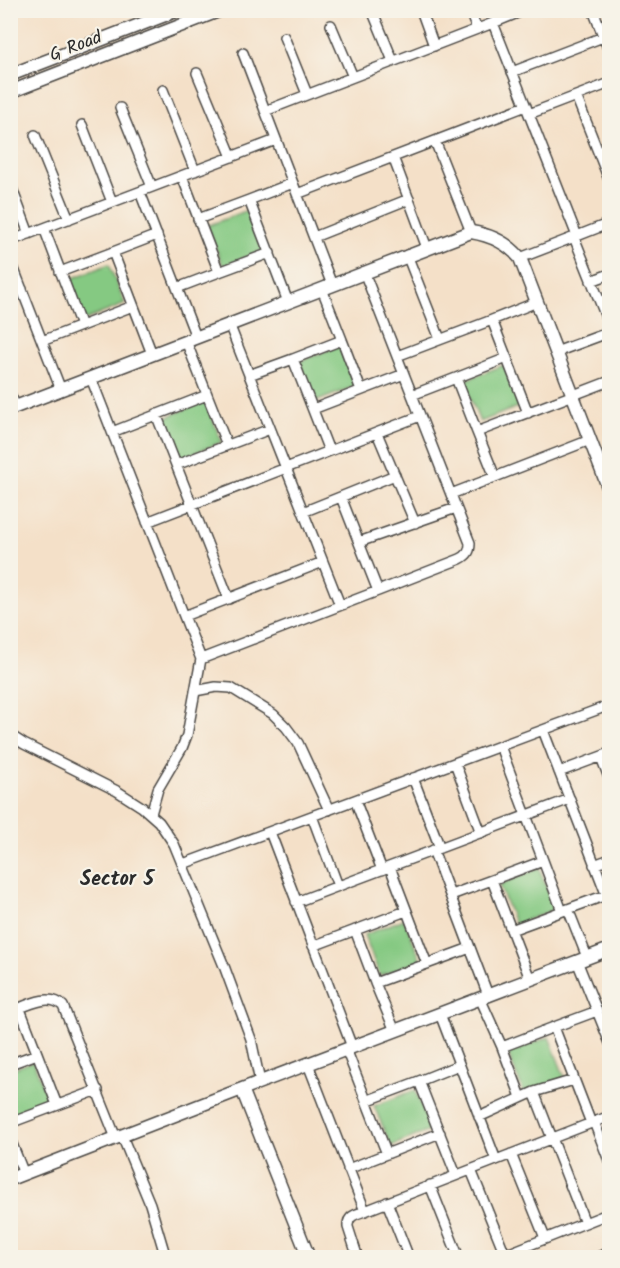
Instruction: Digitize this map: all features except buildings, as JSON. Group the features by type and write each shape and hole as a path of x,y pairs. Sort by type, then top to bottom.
{"street":[{"name":"G Road","path":"10,75 178,10"},
{"name":"G Road","path":"10,92 221,10"},
{"path":"372,10 393,61"},
{"path":"421,10 434,46"},
{"path":"469,10 477,29"},
{"path":"593,10 609,52"},
{"path":"265,111 518,12"},
{"path":"493,23 609,329 556,352"},
{"path":"512,72 602,32 609,23"},
{"path":"331,25 353,77"},
{"path":"284,37 307,94"},
{"path":"243,53 314,237 342,340 362,390"},
{"path":"197,73 232,157"},
{"path":"297,194 435,141 576,96 609,83"},
{"path":"163,90 195,171"},
{"path":"576,96 609,182"},
{"path":"120,108 152,187"},
{"path":"82,125 112,202"},
{"path":"35,135 69,219"},
{"path":"10,241 276,140"},
{"path":"435,141 471,232"},
{"path":"393,157 427,248"},
{"path":"182,176 219,272"},
{"path":"10,183 29,234"},
{"path":"198,219 293,183"},
{"path":"140,192 177,288 207,395 227,445"},
{"path":"314,237 409,199"},
{"path":"249,200 288,302"},
{"path":"520,258 609,223"},
{"path":"44,228 81,326"},
{"path":"10,394 13,408 407,255 471,232 484,234 509,246 520,258 609,489"},
{"path":"60,272 157,235"},
{"path":"113,252 152,354"},
{"path":"177,288 270,253"},
{"path":"407,255 440,339"},
{"path":"10,259 61,390"},
{"path":"201,659 378,591 465,556 470,551 470,543 364,272"},
{"path":"591,281 609,274"},
{"path":"10,294 22,289"},
{"path":"397,356 537,302"},
{"path":"42,341 133,306"},
{"path":"492,320 528,413"},
{"path":"229,324 340,605"},
{"path":"249,375 342,340"},
{"path":"293,358 329,451"},
{"path":"412,395 507,358"},
{"path":"313,409 404,374"},
{"path":"91,378 201,659 187,735 158,789 151,814"},
{"path":"456,378 495,477"},
{"path":"477,432 609,381"},
{"path":"112,432 207,395"},
{"path":"156,414 229,599"},
{"path":"147,522 420,416"},
{"path":"176,465 270,429"},
{"path":"377,433 415,523"},
{"path":"451,494 590,440"},
{"path":"303,512 395,475"},
{"path":"341,497 378,591"},
{"path":"359,542 456,508"},
{"path":"184,616 322,562"},
{"path":"195,691 216,687 231,688 273,714 298,743 329,810"},
{"path":"183,864 609,705"},
{"path":"511,930 565,910 608,899 543,730"},
{"path":"10,735 117,791 142,807 159,822 174,844 224,966 251,1039 260,1082"},
{"path":"500,746 543,861 565,910 609,1043"},
{"path":"559,772 605,755 609,780"},
{"path":"454,763 481,833"},
{"path":"413,778 484,997 521,1097"},
{"path":"355,800 406,911 427,964"},
{"path":"296,902 570,800"},
{"path":"312,816 338,886"},
{"path":"270,832 387,1154"},
{"path":"594,865 609,859"},
{"path":"450,895 543,861"},
{"path":"492,880 530,979"},
{"path":"313,946 406,911"},
{"path":"355,930 395,1031"},
{"path":"375,983 470,948"},
{"path":"10,1179 609,949"},
{"path":"57,1105 37,1054 15,1011 51,999 63,1006 150,1204 166,1257"},
{"path":"502,1047 597,1011"},
{"path":"440,1014 496,1160"},
{"path":"554,1027 609,1163"},
{"path":"10,1064 37,1054"},
{"path":"308,1064 365,1211"},
{"path":"366,1101 459,1065"},
{"path":"419,1080 456,1175"},
{"path":"479,1117 521,1097 574,1080"},
{"path":"242,1089 309,1257"},
{"path":"10,1123 98,1090"},
{"path":"534,1092 585,1223"},
{"path":"358,1257 348,1227 349,1218 609,1116"},
{"path":"348,1169 440,1133"},
{"path":"10,1139 24,1174"},
{"path":"511,1154 545,1239"},
{"path":"471,1170 501,1256 609,1213"},
{"path":"430,1185 459,1257"},
{"path":"387,1202 409,1257"},
{"path":"599,1257 609,1254"}],"green space":[{"path":"248,210 264,250 223,266 207,226"},
{"path":"109,264 125,304 85,320 68,280"},
{"path":"340,345 356,386 315,402 299,362"},
{"path":"504,365 520,406 480,422 463,381"},
{"path":"205,401 222,442 181,458 165,418"},
{"path":"539,868 555,909 515,925 499,885"},
{"path":"404,919 421,960 380,976 364,935"},
{"path":"549,1037 565,1078 524,1094 508,1053"},
{"path":"33,1061 49,1101 11,1117 11,1070"},
{"path":"415,1090 431,1130 391,1146 374,1106"}],"district":[{"name":"Sector 5","path":"117,880"}]}
